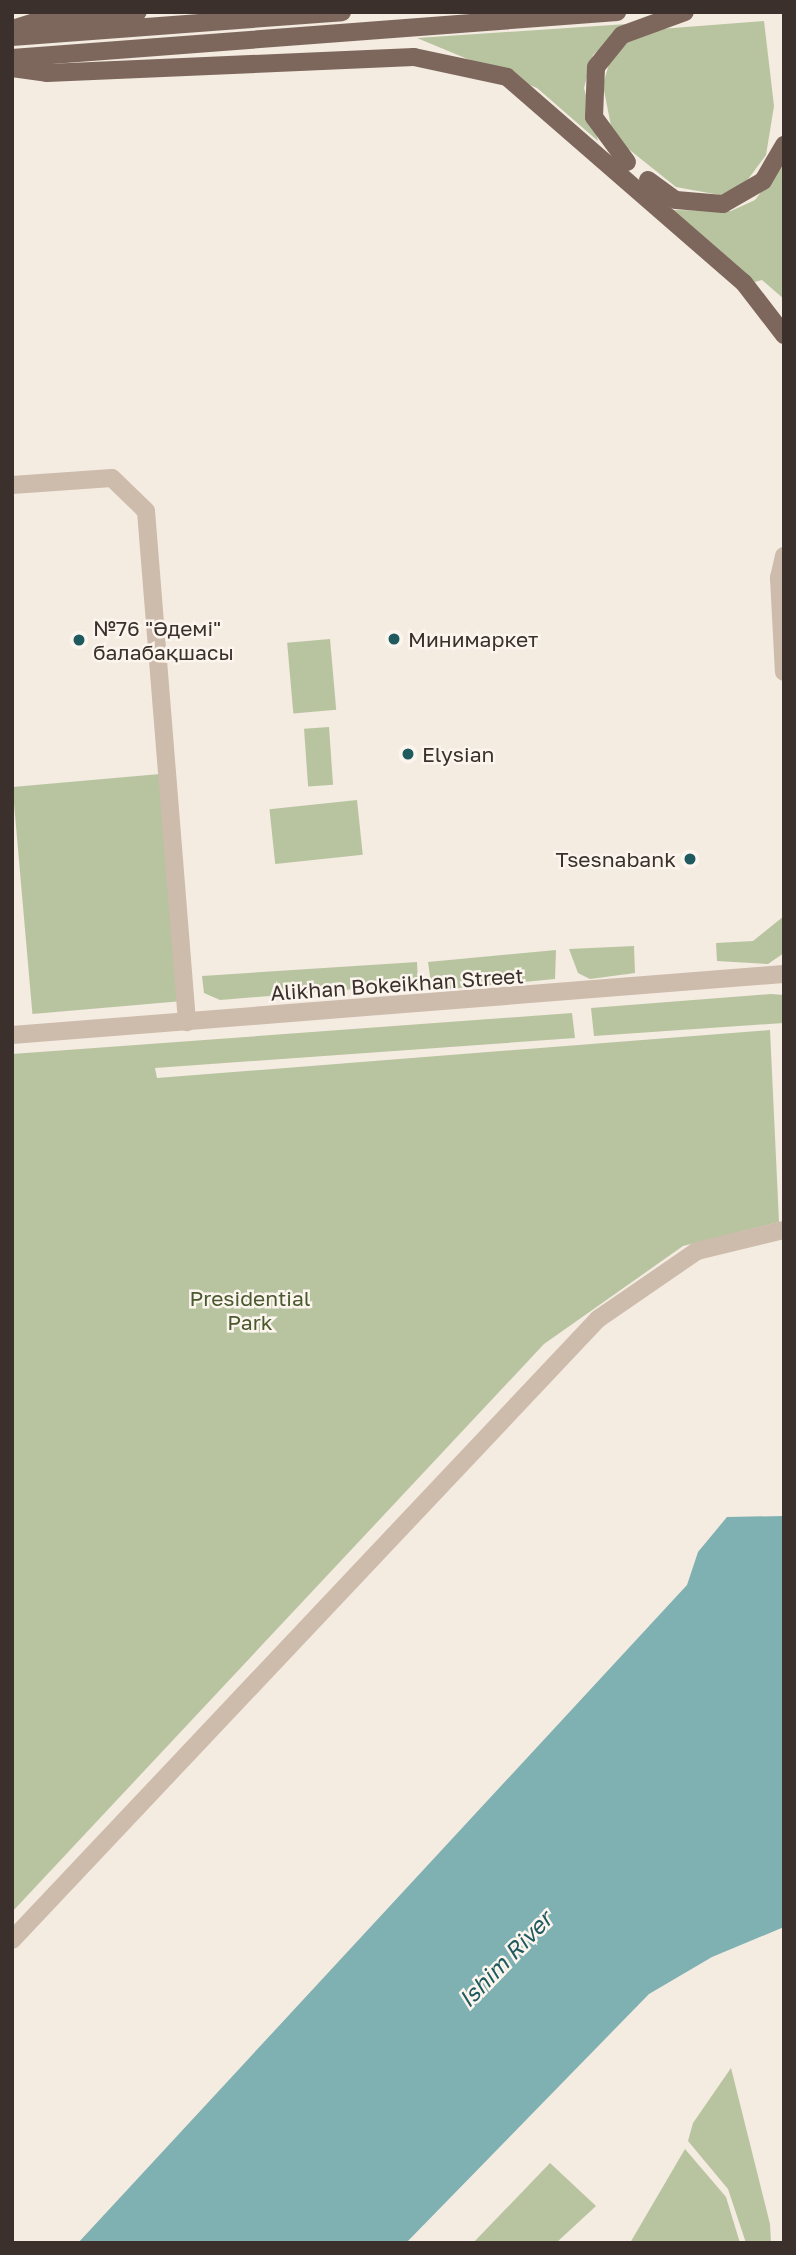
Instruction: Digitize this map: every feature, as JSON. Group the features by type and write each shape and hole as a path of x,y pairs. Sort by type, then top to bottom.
{"main road":[{"path":"12,29 41,20 138,12"},
{"path":"12,37 342,12"},
{"path":"12,58 617,12"},
{"path":"685,12 622,34 596,67 594,117 614,150 670,197 708,206 751,192 784,145"},
{"path":"12,68 47,72 414,57 507,77 744,283 784,335"}],"street":[{"path":"12,485 111,478 132,491 146,511 187,1022"},
{"path":"784,556 779,578 784,672"},
{"name":"Alikhan Bokeikhan Street","path":"12,1035 784,974"},
{"path":"12,1941 598,1319 696,1251 784,1230"}],"green space":[{"path":"764,21 774,106 766,155 746,182 720,195 676,187 626,147 611,126 603,85 610,60 629,41 660,29"},
{"path":"627,24 593,55 584,88 598,141 537,88 417,38"},
{"path":"784,162 784,299 762,280 751,283 673,210 731,211 755,200"},
{"path":"330,639 336,710 293,713 287,643"},
{"path":"329,727 333,785 308,787 304,729"},
{"path":"160,774 180,1001 32,1014 13,787"},
{"path":"357,800 363,855 275,864 269,809"},
{"path":"784,916 784,953 768,964 717,961 716,943 753,941"},
{"path":"634,946 635,973 590,979 578,973 569,949"},
{"path":"556,950 555,979 439,990 431,983 428,962"},
{"path":"417,962 418,984 220,1000 204,993 202,976"},
{"path":"784,995 784,1023 594,1036 591,1008"},
{"name":"Presidential Park","path":"572,1013 575,1038 155,1068 157,1078 770,1030 779,1222 683,1246 544,1344 12,1912 12,1054"},
{"path":"731,2068 770,2224 771,2243 746,2243 728,2189 688,2141 693,2123"},
{"path":"685,2149 726,2197 740,2243 630,2243"},
{"path":"550,2163 596,2206 556,2243 473,2243"}],"water":[{"name":"Ishim River","path":"784,1516 784,1927 712,1957 649,1994 406,2243 78,2243 687,1585 698,1552 727,1517"}],"place":[{"name":"Минимаркет","path":"394,639"},
{"name":"№76 \"Әдемі\" балабақшасы","path":"79,640"},
{"name":"Elysian","path":"408,754"},
{"name":"Tsesnabank","path":"690,859"}]}
